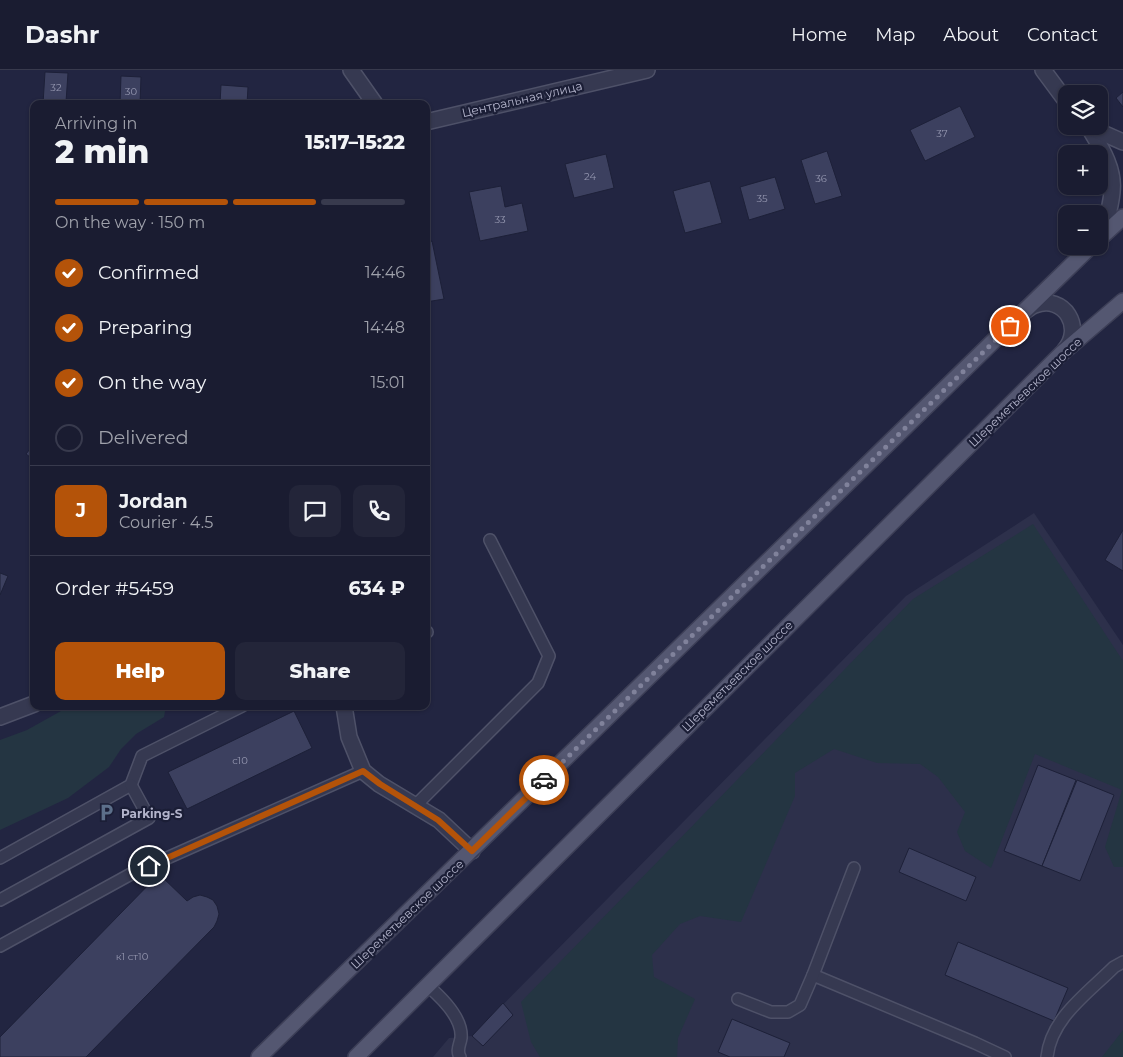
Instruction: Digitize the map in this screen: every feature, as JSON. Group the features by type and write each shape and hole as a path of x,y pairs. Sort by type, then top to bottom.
{"main road":[{"path":"1108,231 1123,217"},
{"name":"Шереметьевское шоссе","path":"259,1057 1082,255"},
{"name":"Шереметьевское шоссе","path":"356,1057 1061,354 1123,302"}],"street":[{"path":"352,70 372,100"},
{"name":"Центральная улица","path":"430,121 647,70"},
{"path":"1043,70 1058,90"},
{"path":"1093,135 1105,155 1111,171 1112,191 1108,208"},
{"path":"1108,135 1123,142"},
{"path":"1024,312 1036,304 1049,303 1062,308 1070,318 1074,331 1070,344 1061,354"},
{"path":"0,717 30,706"},
{"path":"345,710 349,737 363,771 380,784 438,820 472,851"}],"lane":[{"path":"415,806 538,683 549,656 490,540"},
{"path":"0,858 131,785 142,756 234,710"},
{"path":"0,946 131,874 363,771"},
{"path":"0,900 149,818 131,785"},
{"path":"738,999 771,1012 788,1012 800,1005 854,868"},
{"path":"1047,1057 1048,1045 1065,1014 1114,967 1123,962"},
{"path":"813,975 1005,1057"},
{"path":"428,986 445,1000 456,1017 461,1036 457,1054"}],"shaded area":[{"path":"1034,513 1123,645 1123,1057 433,1057 449,1038 472,1036 906,596"},
{"path":"1033,524 1123,661 1123,867 1114,867 1105,847 1122,790 1035,754 991,868 965,851 957,832 965,812 938,777 920,764 877,763 834,749 795,773 795,796 741,922 700,916 680,924 652,955 654,977 695,999 678,1038 677,1057 540,1057 531,1042 521,1002 913,599"},
{"path":"63,710 165,710 164,717 136,734 121,749 109,767 68,798 0,830 0,740 27,730"},
{"path":"1123,1030 1123,1057 1102,1057"}],"building":[{"path":"45,72 68,73 66,100 43,100"},
{"path":"121,76 141,77 140,100 120,100"},
{"path":"221,85 248,87 247,100 220,100"},
{"path":"1123,92 1123,107 1116,98"},
{"path":"960,106 975,137 925,161 910,130"},
{"path":"827,151 842,196 815,204 801,160"},
{"path":"606,154 614,188 574,198 565,164"},
{"path":"775,177 785,209 749,220 740,187"},
{"path":"710,181 722,223 685,233 673,191"},
{"path":"501,186 505,207 522,203 528,231 480,241 469,192"},
{"path":"432,241 444,299 430,301 430,242"},
{"path":"30,449 30,457 26,454"},
{"path":"1123,530 1123,571 1105,560"},
{"path":"0,573 8,576 0,595"},
{"path":"294,711 312,748 187,809 168,772"},
{"path":"1038,765 1076,780 1042,866 1004,851"},
{"path":"1077,780 1114,795 1080,881 1042,866"},
{"path":"909,848 976,877 966,901 899,872"},
{"path":"159,874 187,901 200,895 213,900 219,914 214,927 86,1057 0,1057 0,1037"},
{"path":"958,942 1068,988 1054,1021 945,975"},
{"path":"503,1003 513,1015 483,1046 472,1036"},
{"path":"732,1019 790,1043 784,1057 730,1057 718,1052"}],"way so far":[{"path":"544,780 1010,326"}],"place":[{"name":"Parking-S","path":"107,813"}],"route":[{"path":"149,866 363,771 380,784 438,820 472,851 544,780"}]}
